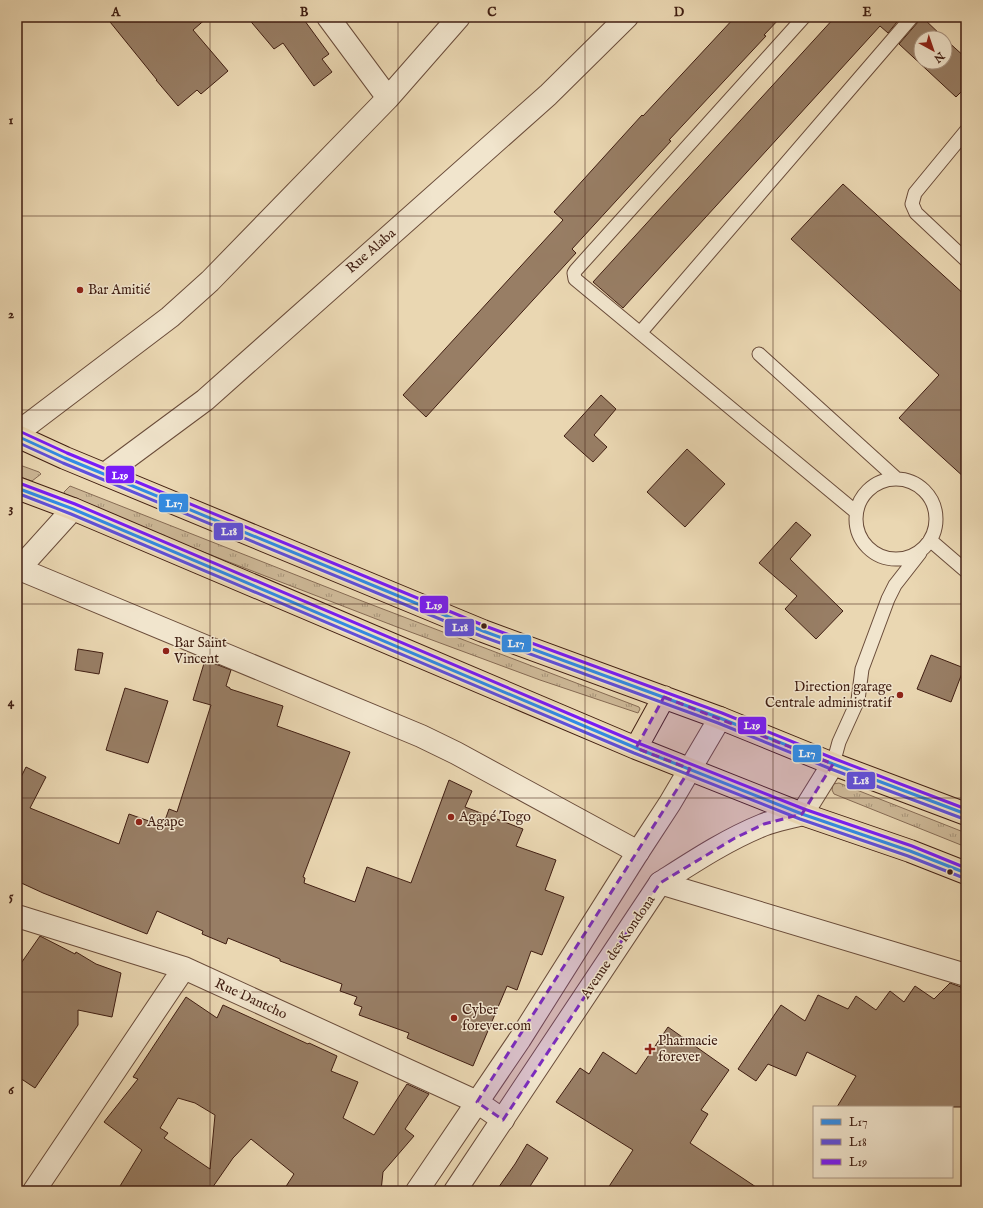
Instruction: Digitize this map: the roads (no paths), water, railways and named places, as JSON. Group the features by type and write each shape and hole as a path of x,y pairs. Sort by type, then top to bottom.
{"highway":[{"path":"17,435 65,458 484,631 720,718 833,764 966,814"},
{"path":"17,488 73,509 636,748 802,814 910,851 966,873"},
{"path":"636,748 664,697"}],"street":[{"path":"328,17 388,98"},
{"path":"17,435 170,316 210,281 388,98 459,17"},
{"name":"Rue Alaba","path":"105,474 205,400 548,95 627,17"},
{"path":"73,509 18,569 421,736 456,753 638,852"},
{"path":"417,1191 520,1039 670,803 720,718"},
{"path":"802,814 833,764"},
{"name":"Avenue des Kondona","path":"455,1191 660,883 704,855 735,838 764,824 802,814"},
{"path":"660,883 966,975"},
{"name":"Rue Dantcho","path":"17,916 184,968 477,1102 503,1120"},
{"path":"34,1191 184,968"}],"lane":[{"path":"804,17 574,273 575,279 856,512"},
{"path":"640,333 912,17"},
{"path":"966,131 915,193 912,204 916,213 966,260"},
{"path":"759,354 897,479"},
{"path":"833,764 840,742 858,700 862,669 888,599 895,585 927,545 935,527 936,513 932,500 923,489 911,482 897,479 883,481 870,488 861,499 856,512 856,526 860,540 870,551 882,557 895,560 909,557 927,545"},
{"path":"927,545 966,571"}],"place":[{"name":"Bar Amitié","path":"80,290"},
{"name":"Bar Saint Vincent","path":"166,651"},
{"name":"Direction garage Centrale administratif","path":"900,695"},
{"name":"Agapé Togo","path":"451,817"},
{"name":"Agape","path":"139,822"},
{"name":"Cyber forever.com","path":"454,1018"},
{"name":"Pharmacie forever","path":"650,1049"}]}
